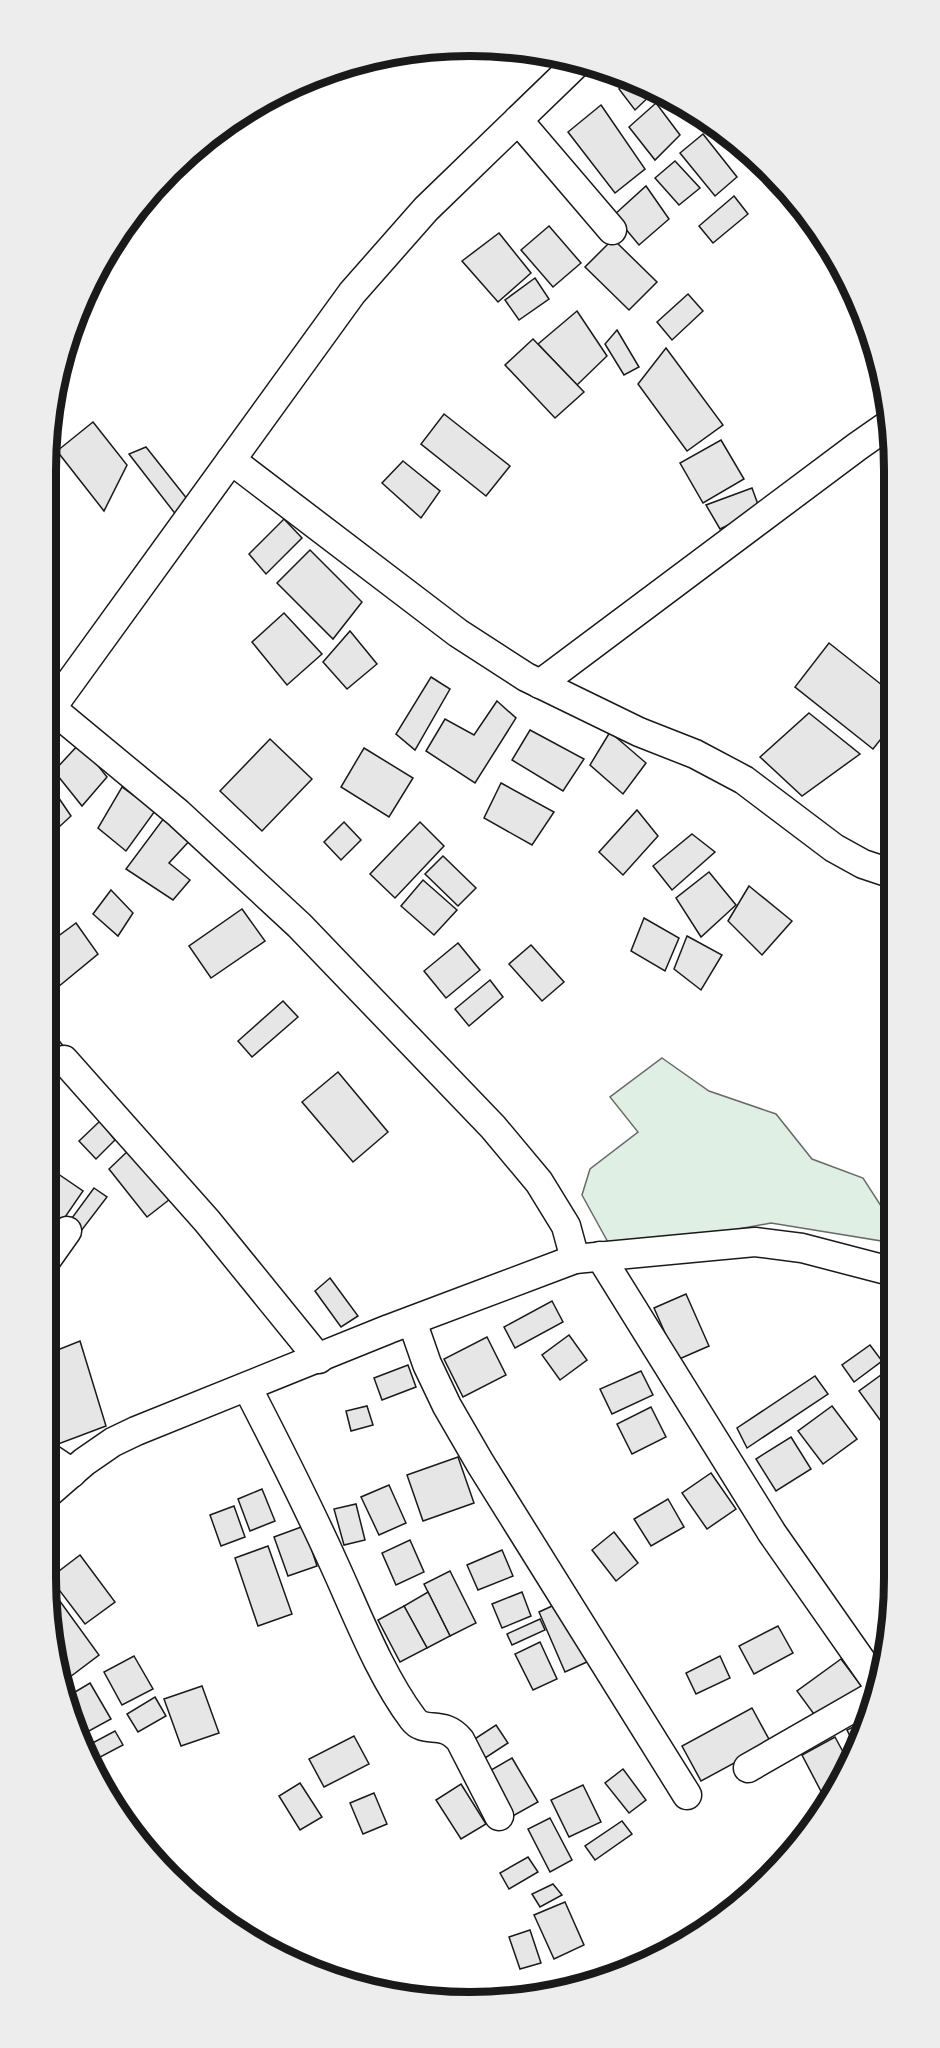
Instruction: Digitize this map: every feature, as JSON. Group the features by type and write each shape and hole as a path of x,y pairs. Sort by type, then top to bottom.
{"street":[{"path":"56,698 352,293 426,209 571,68"},
{"path":"518,120 612,230"},
{"path":"540,684 882,429"},
{"path":"231,460 458,633 526,677 639,732 695,754 744,780 834,848 864,864 884,871"},
{"path":"56,717 178,813 299,925 493,1127 539,1182 566,1226 772,1533 872,1676"},
{"path":"63,1060 207,1221 319,1359"},
{"path":"56,1246 67,1231"},
{"path":"56,1487 112,1442 136,1431 412,1321 588,1258 755,1242 802,1248 884,1269"},
{"path":"412,1321 427,1364 447,1406 480,1463 687,1795"},
{"path":"247,1387 305,1499 380,1665 414,1721 426,1728 447,1729 460,1740 499,1816"},
{"path":"56,1462 72,1473"},
{"path":"748,1768 866,1700"}],"green space":[{"path":"662,1058 709,1091 776,1114 812,1159 863,1178 884,1211 884,1241 771,1223 657,1244 609,1244 582,1195 590,1169 638,1132 610,1097"}],"building":[{"path":"622,84 649,96 635,110 619,89"},
{"path":"656,103 680,135 655,160 629,127"},
{"path":"601,105 645,169 615,193 568,132"},
{"path":"703,134 737,177 715,196 680,153"},
{"path":"675,161 700,188 679,205 655,178"},
{"path":"646,186 669,219 639,245 614,215"},
{"path":"734,196 748,214 713,243 699,226"},
{"path":"549,226 581,263 553,287 521,250"},
{"path":"499,233 531,273 498,302 462,261"},
{"path":"613,239 657,282 629,310 585,267"},
{"path":"535,278 549,299 519,320 505,300"},
{"path":"688,294 703,311 672,340 657,322"},
{"path":"577,311 607,356 577,385 538,344"},
{"path":"617,330 639,367 624,375 605,344"},
{"path":"533,339 584,392 555,418 505,365"},
{"path":"666,348 723,425 687,451 638,384"},
{"path":"444,414 510,466 486,496 421,444"},
{"path":"93,422 127,465 104,511 57,451"},
{"path":"721,440 744,479 703,503 680,463"},
{"path":"146,447 188,500 177,516 129,454"},
{"path":"403,461 440,491 421,518 382,483"},
{"path":"752,488 760,510 720,529 706,505"},
{"path":"284,519 302,538 266,574 249,554"},
{"path":"310,550 362,602 333,639 277,583"},
{"path":"284,613 322,654 287,685 252,642"},
{"path":"350,631 377,664 347,689 323,662"},
{"path":"829,643 884,687 884,735 873,749 795,687"},
{"path":"431,677 450,689 415,750 396,734"},
{"path":"497,701 516,718 475,783 426,751 445,719 474,735"},
{"path":"809,713 860,754 802,796 760,757"},
{"path":"530,730 584,759 563,791 512,760"},
{"path":"610,732 646,763 623,794 590,765"},
{"path":"270,739 312,779 262,831 220,791"},
{"path":"80,743 107,777 82,806 56,774 56,769"},
{"path":"364,748 413,778 389,817 341,787"},
{"path":"501,783 554,812 532,845 484,818"},
{"path":"122,787 155,811 126,851 98,828"},
{"path":"56,794 71,816 56,830"},
{"path":"637,810 658,836 623,875 599,852"},
{"path":"167,814 193,837 169,863 190,880 173,900 126,869"},
{"path":"344,822 361,840 341,860 324,842"},
{"path":"420,822 444,846 395,898 370,874"},
{"path":"692,834 715,852 672,890 653,866"},
{"path":"443,856 476,888 458,906 425,874"},
{"path":"709,872 736,905 701,937 676,898"},
{"path":"423,880 457,910 434,935 401,906"},
{"path":"749,886 792,921 762,955 728,921"},
{"path":"111,890 133,913 118,936 93,914"},
{"path":"242,909 265,941 211,978 189,946"},
{"path":"644,918 679,938 665,971 631,951"},
{"path":"76,923 98,954 58,987 56,985 56,938"},
{"path":"687,936 722,955 701,990 674,969"},
{"path":"458,943 480,970 446,998 424,971"},
{"path":"531,945 564,982 542,1001 509,964"},
{"path":"490,980 503,997 469,1026 455,1009"},
{"path":"283,1001 298,1017 252,1057 238,1041"},
{"path":"56,1037 64,1047 56,1053"},
{"path":"338,1072 388,1132 353,1162 302,1102"},
{"path":"100,1121 115,1140 96,1159 79,1141"},
{"path":"131,1148 174,1196 147,1217 109,1169"},
{"path":"56,1172 83,1191 61,1223 56,1219"},
{"path":"94,1188 107,1197 81,1231 69,1222"},
{"path":"330,1278 358,1316 341,1327 315,1291"},
{"path":"686,1294 709,1346 677,1360 654,1308"},
{"path":"552,1301 563,1322 515,1348 504,1327"},
{"path":"569,1335 587,1360 560,1380 542,1355"},
{"path":"487,1337 506,1375 463,1397 444,1359"},
{"path":"80,1341 106,1426 56,1445 56,1351"},
{"path":"870,1345 882,1361 854,1382 842,1365"},
{"path":"408,1365 416,1387 382,1400 374,1378"},
{"path":"641,1371 653,1395 612,1414 600,1389"},
{"path":"884,1373 884,1423 883,1424 859,1391"},
{"path":"815,1376 828,1394 747,1448 737,1428"},
{"path":"367,1406 373,1425 351,1431 346,1411"},
{"path":"832,1406 857,1439 823,1464 798,1431"},
{"path":"651,1407 666,1437 632,1454 617,1424"},
{"path":"791,1437 811,1469 776,1491 756,1459"},
{"path":"458,1457 474,1503 423,1521 407,1475"},
{"path":"711,1473 736,1509 707,1529 682,1493"},
{"path":"389,1485 406,1523 379,1535 361,1497"},
{"path":"262,1489 275,1521 250,1531 238,1499"},
{"path":"668,1499 684,1527 651,1546 634,1519"},
{"path":"356,1504 365,1540 344,1545 334,1509"},
{"path":"234,1506 245,1537 221,1546 210,1515"},
{"path":"304,1526 317,1566 288,1576 274,1537"},
{"path":"614,1532 638,1563 616,1581 592,1550"},
{"path":"410,1540 424,1572 396,1585 382,1553"},
{"path":"268,1546 292,1614 258,1626 235,1558"},
{"path":"502,1550 513,1576 478,1590 467,1565"},
{"path":"80,1555 115,1602 85,1624 56,1586 56,1573"},
{"path":"450,1571 476,1623 450,1636 424,1584"},
{"path":"428,1592 450,1636 427,1648 404,1606"},
{"path":"522,1592 531,1616 502,1628 492,1604"},
{"path":"56,1596 99,1655 68,1678 59,1632"},
{"path":"563,1601 589,1661 565,1672 539,1612"},
{"path":"404,1606 427,1648 400,1662 378,1620"},
{"path":"540,1619 545,1630 512,1645 507,1634"},
{"path":"778,1626 793,1653 754,1674 739,1646"},
{"path":"540,1642 557,1679 533,1690 515,1654"},
{"path":"134,1656 153,1689 122,1705 104,1672"},
{"path":"720,1656 730,1678 696,1694 686,1673"},
{"path":"841,1659 863,1688 819,1721 797,1691"},
{"path":"90,1683 111,1719 85,1733 72,1694"},
{"path":"202,1686 219,1733 181,1746 164,1699"},
{"path":"155,1697 166,1716 138,1732 127,1714"},
{"path":"752,1708 771,1743 701,1781 682,1746"},
{"path":"496,1725 508,1743 479,1762 467,1744"},
{"path":"858,1725 852,1740 847,1730"},
{"path":"115,1731 123,1745 97,1759 90,1744"},
{"path":"354,1736 369,1764 324,1787 309,1759"},
{"path":"835,1737 845,1755 823,1795 802,1755"},
{"path":"512,1758 538,1802 511,1817 486,1773"},
{"path":"623,1769 646,1800 629,1813 605,1783"},
{"path":"300,1783 322,1817 300,1830 279,1796"},
{"path":"461,1784 486,1824 461,1839 436,1800"},
{"path":"583,1785 601,1822 569,1837 551,1800"},
{"path":"374,1793 387,1824 363,1834 350,1803"},
{"path":"550,1818 572,1860 550,1872 528,1829"},
{"path":"622,1821 632,1834 595,1860 585,1846"},
{"path":"528,1857 538,1872 509,1889 500,1873"},
{"path":"553,1884 562,1895 540,1907 532,1894"},
{"path":"565,1902 584,1945 554,1959 534,1915"},
{"path":"530,1930 541,1963 520,1969 509,1937"}]}
